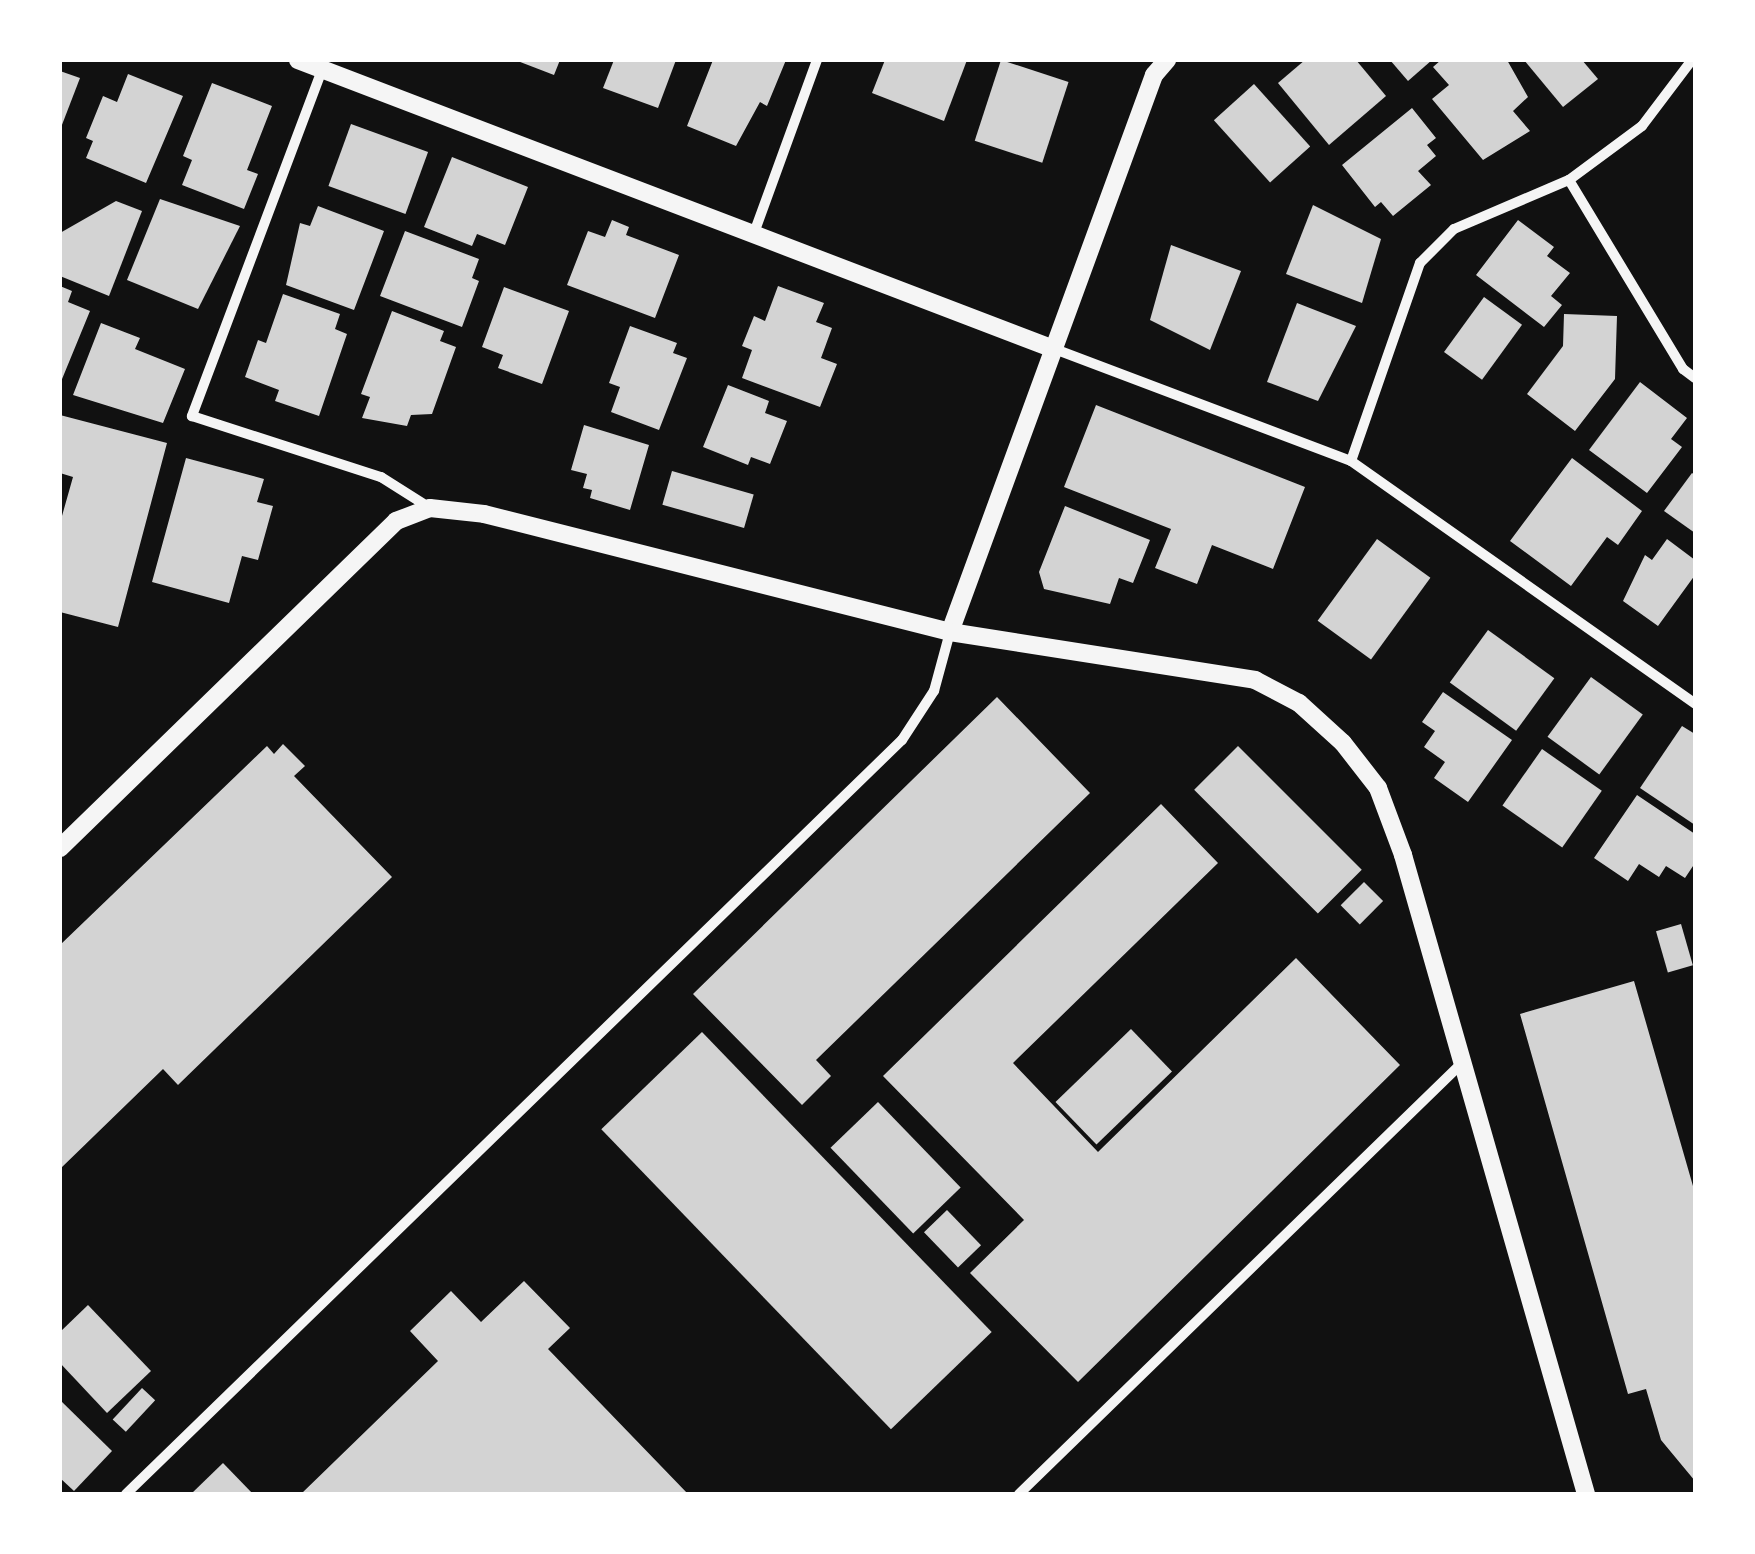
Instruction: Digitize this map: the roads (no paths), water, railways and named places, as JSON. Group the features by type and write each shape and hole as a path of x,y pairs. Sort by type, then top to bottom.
{"street":[{"path":"298,60 1351,462 1695,704"},
{"path":"754,233 816,60"},
{"path":"126,1494 902,740 934,691 950,632 1051,348 1154,75 1167,60"},
{"path":"1351,462 1420,263 1454,229 1568,180 1642,126 1692,60"},
{"path":"322,70 192,416 381,477 430,508 484,514 950,632 1205,668 1256,680 1299,703 1343,742 1378,788 1404,855 1460,1065 1586,1494"},
{"path":"1568,180 1683,369 1695,378"},
{"path":"60,848 396,522 430,508"},
{"path":"1018,1494 1460,1065"}]}
